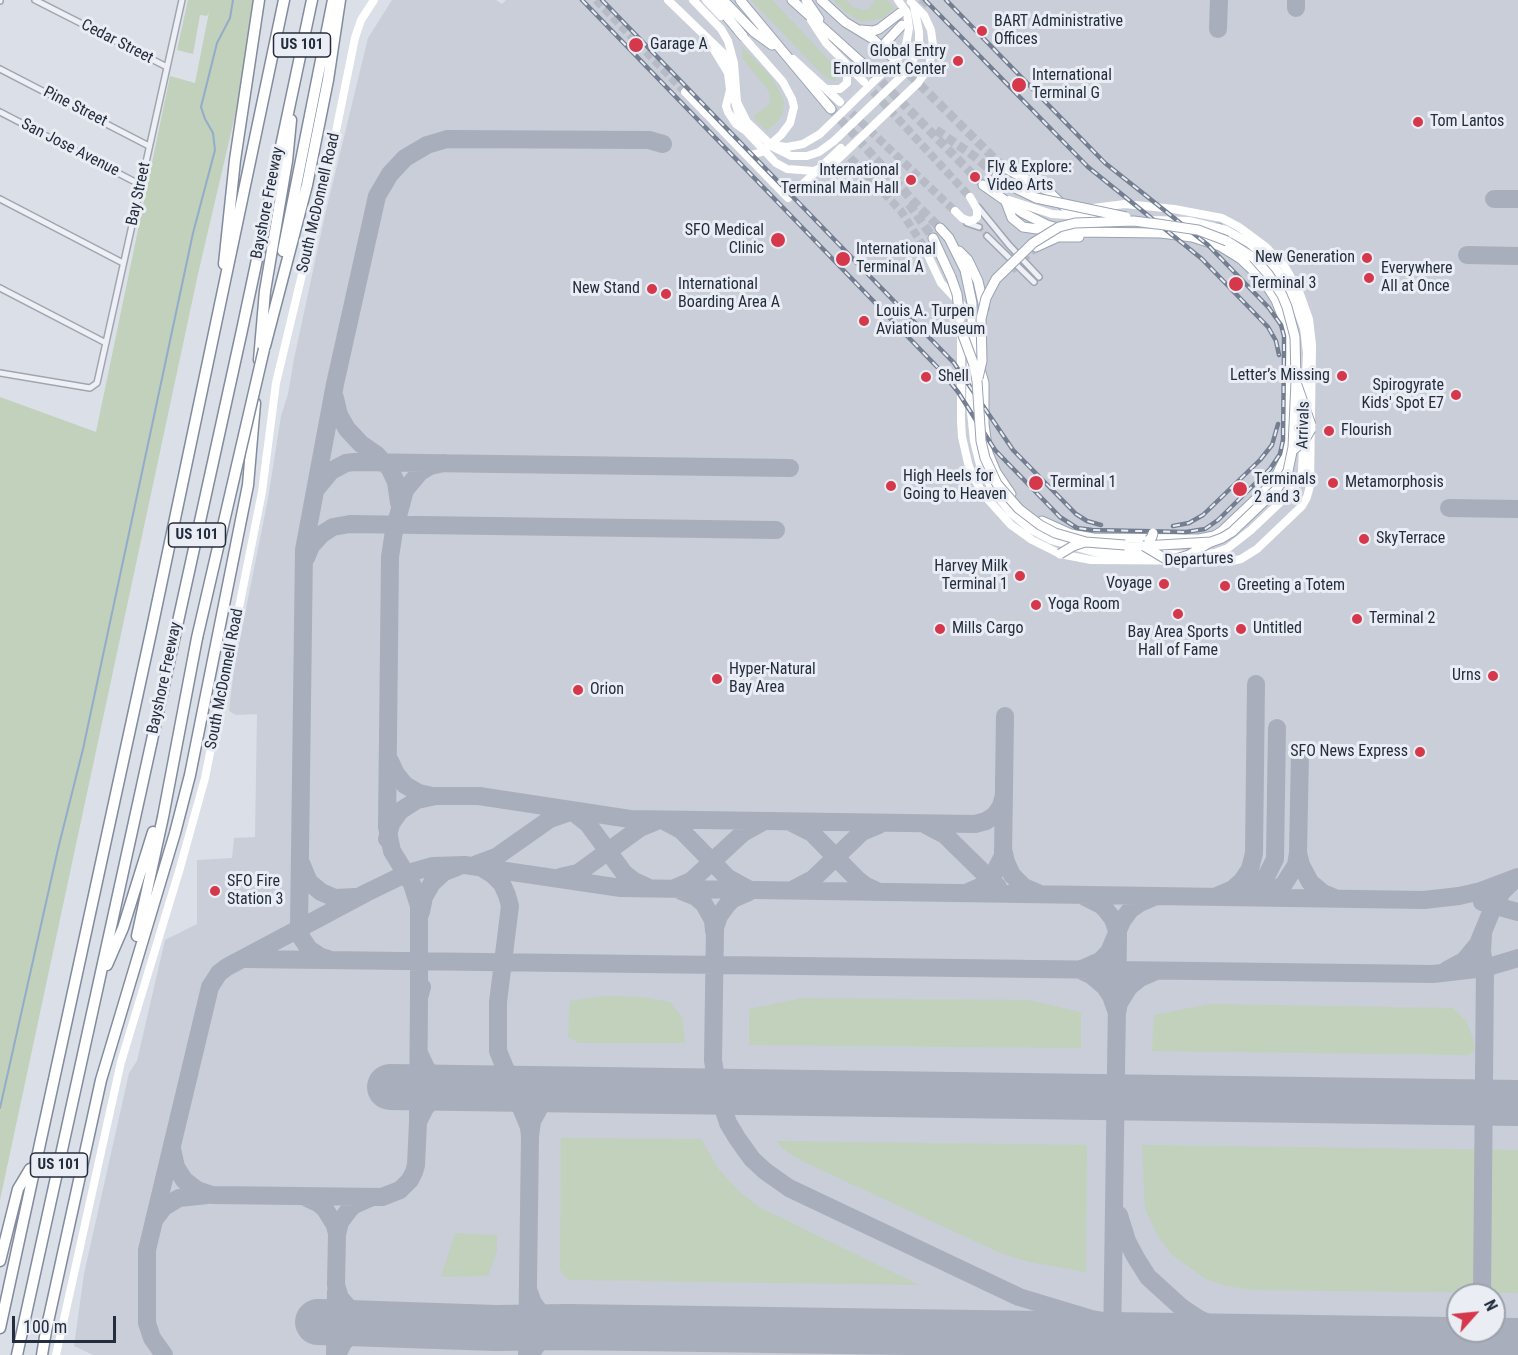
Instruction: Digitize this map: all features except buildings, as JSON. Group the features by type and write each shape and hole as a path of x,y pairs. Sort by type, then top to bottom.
{"highway":[{"path":"219,317 235,160 259,0"},
{"path":"274,50 280,0"},
{"name":"Bayshore Freeway","path":"0,1328 219,317 284,0"},
{"name":"Bayshore Freeway","path":"17,1355 312,0"},
{"path":"264,349 333,0"},
{"path":"328,80 340,0"},
{"path":"126,993 197,638 264,349 307,185 347,0"},
{"path":"40,1355 98,1095 185,797 248,485 265,291 288,161 293,90"},
{"path":"99,980 123,928 167,789"},
{"path":"0,1261 18,1189 37,1159"}],"main road":[{"name":"South McDonnell Road","path":"56,1355 118,1073 205,778 261,498 276,383 355,38 361,20 374,0"},
{"path":"668,0 725,56 731,65 734,98 745,130"},
{"path":"693,0 721,29 728,41 734,63 737,102 747,122 771,145 780,147 803,144 820,134 899,57 906,45 909,28 907,13 898,0"},
{"path":"705,0 743,36"},
{"path":"713,0 783,82 794,107 790,123 781,135 762,152 751,155 744,152"},
{"path":"723,0 754,32 784,54"},
{"path":"740,0 831,109"},
{"path":"792,0 872,72"},
{"path":"806,0 827,31"},
{"path":"821,0 853,27 873,39 891,56 885,47 886,42 902,25"},
{"path":"704,37 728,73 730,90 726,106 736,124 783,167 814,171 835,162 918,82 929,67 933,45 931,30 924,15 912,2"},
{"path":"734,98 753,129 778,151 799,157 824,149 903,75 912,63 918,51 919,39 912,2"},
{"path":"853,27 873,31 886,25 900,13"},
{"path":"807,14 826,43 864,82"},
{"path":"776,44 840,102"},
{"path":"827,89 840,89 847,83 847,72 836,53"},
{"path":"685,92 788,198 841,148"},
{"path":"757,166 762,152"},
{"path":"1007,169 1048,191 1074,216"},
{"name":"Departures","path":"961,330 981,382 981,441 985,458 997,484 1019,509 1040,525 1086,542 1169,546 1211,542 1232,532 1277,489 1288,471 1288,449 1296,381 1295,337 1282,295 1254,258 1236,245 1214,235 1036,198 1005,183 997,176"},
{"name":"Arrivals","path":"940,228 954,247 965,270 972,303 970,403 980,465 992,489 1011,513 1030,529 1051,540 1094,552 1198,555 1215,553 1240,540 1290,493 1302,471 1309,424 1307,353 1304,328 1298,308 1285,282 1265,257 1249,243 1218,228 1189,221 1074,216 1039,212 1003,200 983,185"},
{"path":"955,211 962,218 974,220 978,212 971,199"},
{"name":"Arrivals","path":"972,341 981,382 984,425 992,464 1017,502 1043,522 1063,531 1083,536 1114,539 1199,539 1214,536 1229,526 1273,483 1281,470 1288,449 1288,338 1281,310 1271,290 1249,265 1220,246 1196,238 1161,233 1078,232 1047,225 1036,229 1023,227 1012,218 1003,200"},
{"name":"Departures","path":"935,242 957,294 961,330 962,437 972,475 984,495 1011,525 1032,540 1060,554 1091,560 1232,561 1240,559 1257,549 1302,506 1311,481 1309,424 1312,345 1309,319 1299,291 1292,278 1266,247 1230,222 1192,212 1125,204 1086,209"},
{"path":"981,382 981,319 986,298 996,279 1033,243 1059,227 1075,223 1124,221 1156,224"},
{"path":"1196,238 1218,228"},
{"path":"1036,247 1058,237 1115,237 1126,232"},
{"path":"954,247 968,260 978,281 986,315"},
{"path":"925,249 941,284 972,315"},
{"path":"981,382 986,315 992,292 1002,280"},
{"path":"1290,493 1288,449 1304,441 1309,424 1296,381"},
{"path":"974,438 984,425"},
{"path":"1125,545 1149,540 1153,530 1157,540 1169,546"},
{"path":"1103,552 1114,539"},
{"path":"1060,554 1073,546 1086,542"},
{"path":"1143,546 1169,561 1189,555 1211,542"}],"street":[{"name":"Cedar Street","path":"35,0 167,67"},
{"name":"Bay Street","path":"0,373 90,388 97,383 182,0"},
{"name":"Pine Street","path":"0,69 149,146"},
{"name":"San Jose Avenue","path":"0,112 141,184"},
{"path":"0,199 123,263"},
{"path":"971,199 1039,277"},
{"path":"962,218 968,224 978,227"},
{"path":"987,236 1034,282"},
{"path":"0,288 106,343"}],"shaded area":[{"path":"392,0 496,0 502,4 506,0 1518,0 1518,1355 93,1355 74,1346 84,1274 129,1073 137,1061 165,940 197,924 197,860 232,858 234,838 255,837 257,714 236,715 229,711 234,669 268,499 281,416 288,394 325,215 368,38"}],"green space":[{"path":"188,0 262,0 198,274 0,1200 0,397 96,432 170,76 195,83 209,12 207,16 200,15 193,54 177,50"},
{"path":"751,0 772,0 840,72 835,82 823,75"},
{"path":"833,0 846,0 853,7 862,10 870,8 876,0 887,0 895,8 883,18 862,22 845,12"},
{"path":"742,46 772,78 784,101 783,113 766,131 753,116 769,105 768,90 743,59"},
{"path":"604,996 641,997 670,1002 682,1017 685,1043 579,1043 568,1037 570,1001"},
{"path":"803,998 1028,1000 1081,1012 1081,1048 749,1045 749,1009"},
{"path":"1210,1004 1453,1008 1467,1022 1476,1048 1469,1055 1152,1051 1154,1015"},
{"path":"561,1138 701,1139 719,1170 757,1206 919,1285 571,1280 565,1277 560,1269"},
{"path":"776,1141 1087,1145 1086,1272 1029,1262 998,1252 802,1161 787,1152"},
{"path":"1142,1145 1518,1150 1518,1293 1506,1293 1506,1283 1446,1283 1446,1292 1252,1290 1226,1286 1206,1279 1172,1255 1159,1238 1145,1209"},
{"path":"455,1233 497,1235 497,1251 488,1276 441,1277"}],"waterway":[{"path":"0,1108 58,849 83,749 193,233 215,150 213,133 201,107 217,43 230,18 233,0"}],"taxiway":[{"path":"1218,29 1219,0"},
{"path":"1296,0 1296,8"},
{"path":"328,959 309,949 301,937 299,928 304,550 335,384 377,196 390,174 405,158 427,145 447,139 649,140 663,144"},
{"path":"1494,199 1518,199"},
{"path":"1467,255 1518,256"},
{"path":"335,398 339,415 347,429 390,469 396,482 399,503"},
{"path":"317,488 331,471 346,463 354,462 790,468"},
{"path":"419,998 419,906 412,884 392,851 387,827 390,557 405,490 420,472 430,466 444,463"},
{"path":"1449,508 1518,509"},
{"path":"306,558 311,546 322,534 333,527 350,524 776,530"},
{"path":"1217,896 1233,889 1242,881 1250,869 1254,853 1256,684"},
{"path":"968,892 982,886 992,877 1003,856 1005,716"},
{"path":"1240,896 1255,889 1265,879 1275,859 1277,728"},
{"path":"1261,896 1284,884 1296,865 1300,753"},
{"path":"390,761 396,774 405,785 419,793 432,796"},
{"path":"387,839 391,824 400,811 417,800 436,796 479,796 630,819 975,824 995,815 1004,795"},
{"path":"477,864 496,857 550,819 570,812"},
{"path":"573,812 588,824 624,873 647,887"},
{"path":"560,877 578,873 640,828 657,821"},
{"path":"666,822 681,830 728,878 748,889"},
{"path":"677,887 691,881 743,833 761,823"},
{"path":"792,823 812,833 857,879 877,891"},
{"path":"792,890 813,879 862,832 879,825"},
{"path":"926,825 945,835 998,887"},
{"path":"1003,849 1012,875 1024,887 1038,893"},
{"path":"1298,853 1301,865 1310,882 1323,893 1335,898"},
{"path":"301,863 309,882 321,892 335,898 355,897"},
{"path":"164,1355 152,1338 147,1323 147,1250 210,987 219,973 227,967 405,874 433,866 465,865 621,888 1424,900 1481,891 1518,877"},
{"path":"421,912 424,897 432,883 444,872 457,867"},
{"path":"482,868 502,884 510,906 498,1002 498,1051 529,1127 530,1137 527,1355"},
{"path":"1447,970 1464,961 1478,944 1494,905 1502,892 1514,880"},
{"path":"681,891 696,897 704,904 713,920 714,931"},
{"path":"749,892 733,899 727,905 719,916 715,928 713,1060 718,1092 728,1123 752,1159 789,1188 1019,1297 1092,1319 1189,1337"},
{"path":"1085,897 1106,910 1113,919 1118,934 1112,1345"},
{"path":"1082,969 1100,961 1109,952 1122,921 1130,910 1154,897"},
{"path":"1482,902 1518,912"},
{"path":"1482,1283 1485,968 1482,952 1483,934"},
{"path":"246,959 1433,974 1485,968 1518,958"},
{"path":"1082,971 1091,975 1105,987 1117,1013 1119,1003 1129,987 1140,978 1154,972"},
{"path":"418,1118 419,998 422,987"},
{"path":"419,1053 426,1068 436,1079 461,1088"},
{"path":"506,1070 512,1078 524,1085 573,1090"},
{"path":"172,1149 176,1167 184,1180 197,1190 212,1195 382,1197 400,1190 414,1172 418,1122 425,1108 436,1096 461,1088"},
{"path":"530,1136 532,1121 542,1103 556,1094 568,1091"},
{"path":"154,1220 164,1207 179,1198 207,1195"},
{"path":"305,1197 325,1209 335,1225 337,1234 336,1285 340,1298 354,1314 374,1324"},
{"path":"337,1234 340,1222 349,1210 354,1205 370,1198"},
{"path":"1119,1215 1127,1241 1148,1277 1181,1307 1219,1328 1272,1338"},
{"path":"335,1355 336,1291"},
{"path":"529,1292 533,1303 542,1315 568,1327"},
{"path":"1075,1319 1091,1330 1109,1355"},
{"path":"337,1355 351,1334 374,1324"},
{"path":"530,1355 541,1339 551,1332 568,1327"},
{"path":"1481,1343 1481,1355"}],"runway":[{"path":"390,1087 1518,1103"},
{"path":"318,1322 496,1328 568,1327 1518,1341"}],"tunnel":[{"path":"596,0 685,92"},
{"path":"913,15 926,0"},
{"path":"891,56 1007,169"},
{"path":"872,72 983,185"},
{"path":"865,83 970,197"},
{"path":"843,105 955,211"},
{"path":"831,109 940,228"},
{"path":"936,130 974,156 997,176"},
{"path":"842,149 901,211 925,249"},
{"path":"909,204 933,238"},
{"path":"979,227 987,236"},
{"path":"1011,270 1036,247"}],"railway":[{"path":"582,0 943,373 995,450 1060,517 1077,528 1092,530 1186,532 1205,529 1218,520 1270,469 1280,454 1283,440 1284,352 1281,325 1269,308 1208,245 1105,163 946,0"},
{"path":"602,0 954,363 1013,450 1076,514 1087,521 1101,525"},
{"path":"925,0 1088,167 1202,259 1268,327 1276,341 1279,355"},
{"path":"1173,526 1189,523 1203,515 1260,460 1272,445 1278,424"}],"place":[{"name":"BART Administrative Offices","path":"982,31"},
{"name":"Garage A","path":"636,45"},
{"name":"Global Entry Enrollment Center","path":"958,61"},
{"name":"International Terminal G","path":"1019,85"},
{"name":"Tom Lantos","path":"1418,122"},
{"name":"Fly & Explore: Video Arts","path":"975,177"},
{"name":"International Terminal Main Hall","path":"911,180"},
{"name":"SFO Medical Clinic","path":"778,240"},
{"name":"New Generation","path":"1367,258"},
{"name":"International Terminal A","path":"843,259"},
{"name":"Everywhere All at Once","path":"1369,278"},
{"name":"Terminal 3","path":"1236,284"},
{"name":"New Stand","path":"652,289"},
{"name":"International Boarding Area A","path":"666,294"},
{"name":"Louis A. Turpen Aviation Museum","path":"864,321"},
{"name":"Letter’s Missing","path":"1342,376"},
{"name":"Shell","path":"926,377"},
{"name":"Spirogyrate Kids' Spot E7","path":"1456,395"},
{"name":"Flourish","path":"1329,431"},
{"name":"Terminal 1","path":"1036,483"},
{"name":"Metamorphosis","path":"1333,483"},
{"name":"High Heels for Going to Heaven","path":"891,486"},
{"name":"Terminals 2 and 3","path":"1240,489"},
{"name":"SkyTerrace","path":"1364,539"},
{"name":"Harvey Milk Terminal 1","path":"1020,576"},
{"name":"Voyage","path":"1164,584"},
{"name":"Greeting a Totem","path":"1225,586"},
{"name":"Yoga Room","path":"1036,605"},
{"name":"Bay Area Sports Hall of Fame","path":"1178,614"},
{"name":"Terminal 2","path":"1357,619"},
{"name":"Mills Cargo","path":"940,629"},
{"name":"Untitled","path":"1241,629"},
{"name":"Urns","path":"1493,676"},
{"name":"Hyper-Natural Bay Area","path":"717,679"},
{"name":"Orion","path":"578,690"},
{"name":"SFO News Express","path":"1420,752"},
{"name":"SFO Fire Station 3","path":"215,891"}]}
